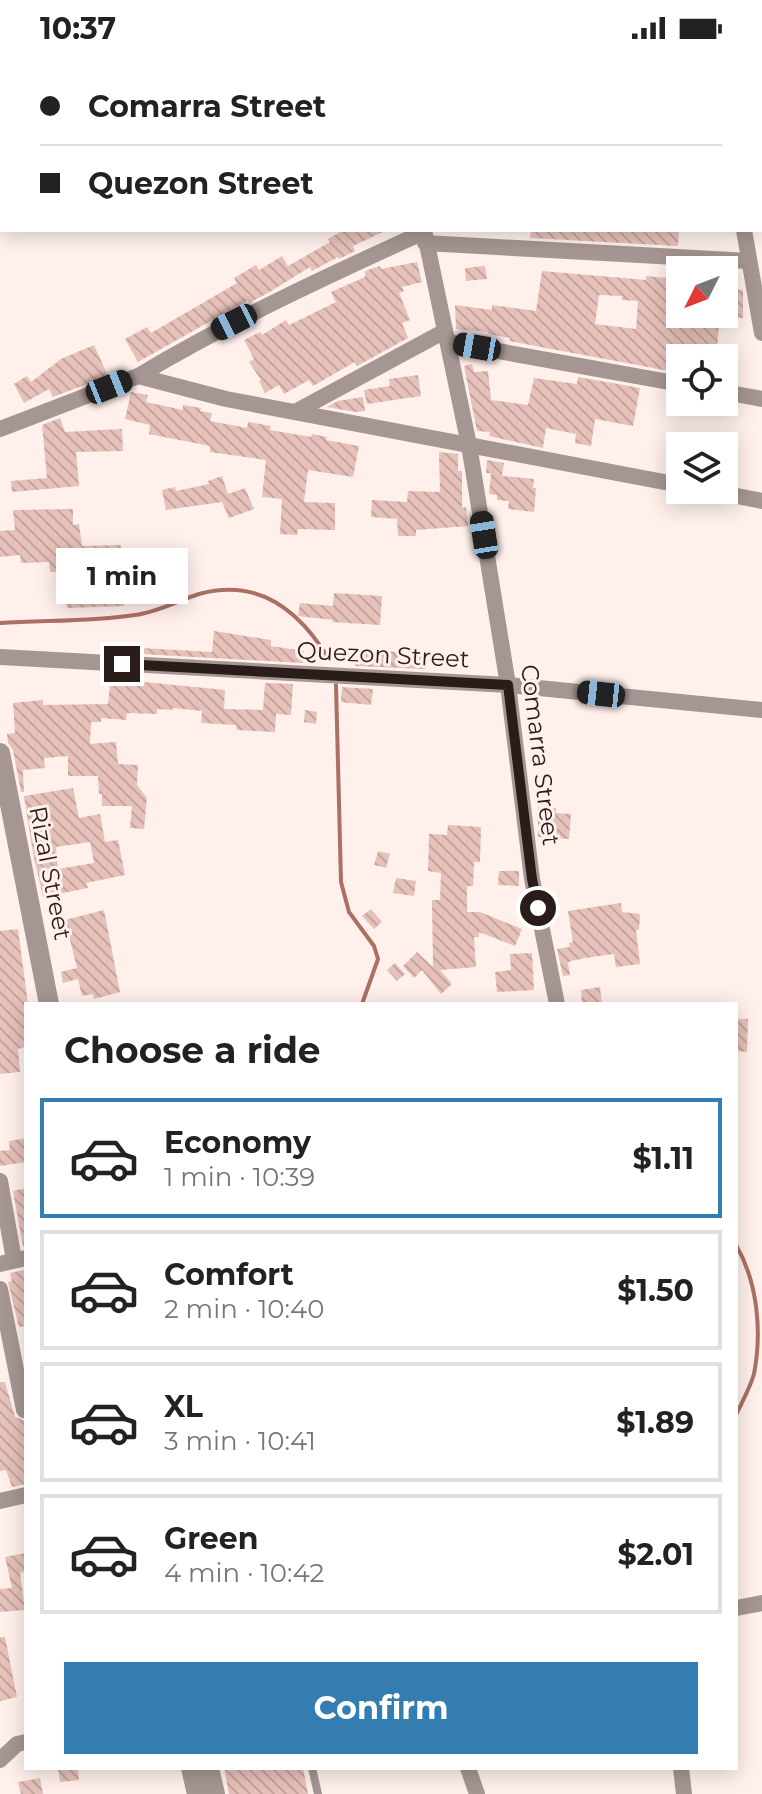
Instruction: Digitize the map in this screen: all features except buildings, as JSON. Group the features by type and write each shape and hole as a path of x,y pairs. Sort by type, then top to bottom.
{"street":[{"path":"744,232 762,333"},
{"path":"0,429 138,376 182,349 274,302 424,235 748,261"},
{"name":"Comarra Street","path":"424,235 469,445 508,685 532,879 557,1002"},
{"path":"295,412 447,336 666,381"},
{"path":"138,376 226,399 666,482"},
{"path":"738,395 762,399"},
{"path":"738,496 762,501"},
{"name":"Quezon Street","path":"0,657 508,685 762,710"},
{"name":"Rizal Street","path":"0,753 49,1002"},
{"path":"0,1181 13,1261"},
{"path":"0,1289 24,1410"},
{"path":"0,1501 24,1495"},
{"path":"738,1608 762,1603"},
{"path":"0,1760 17,1744 24,1742"},
{"path":"191,1770 197,1794"},
{"path":"209,1770 215,1794"},
{"path":"469,1770 477,1794"},
{"path":"681,1770 684,1794"}],"lane":[{"path":"312,1770 318,1794"}],"waterway":[{"path":"0,623 143,614 199,594 241,590 260,595 292,614 319,643 330,661"},
{"path":"336,685 341,882 349,912 374,946 378,959 363,1002"},
{"path":"738,1249 749,1275 758,1325 754,1374 738,1411"}],"route":[{"path":"122,664 508,685 538,908"}]}
